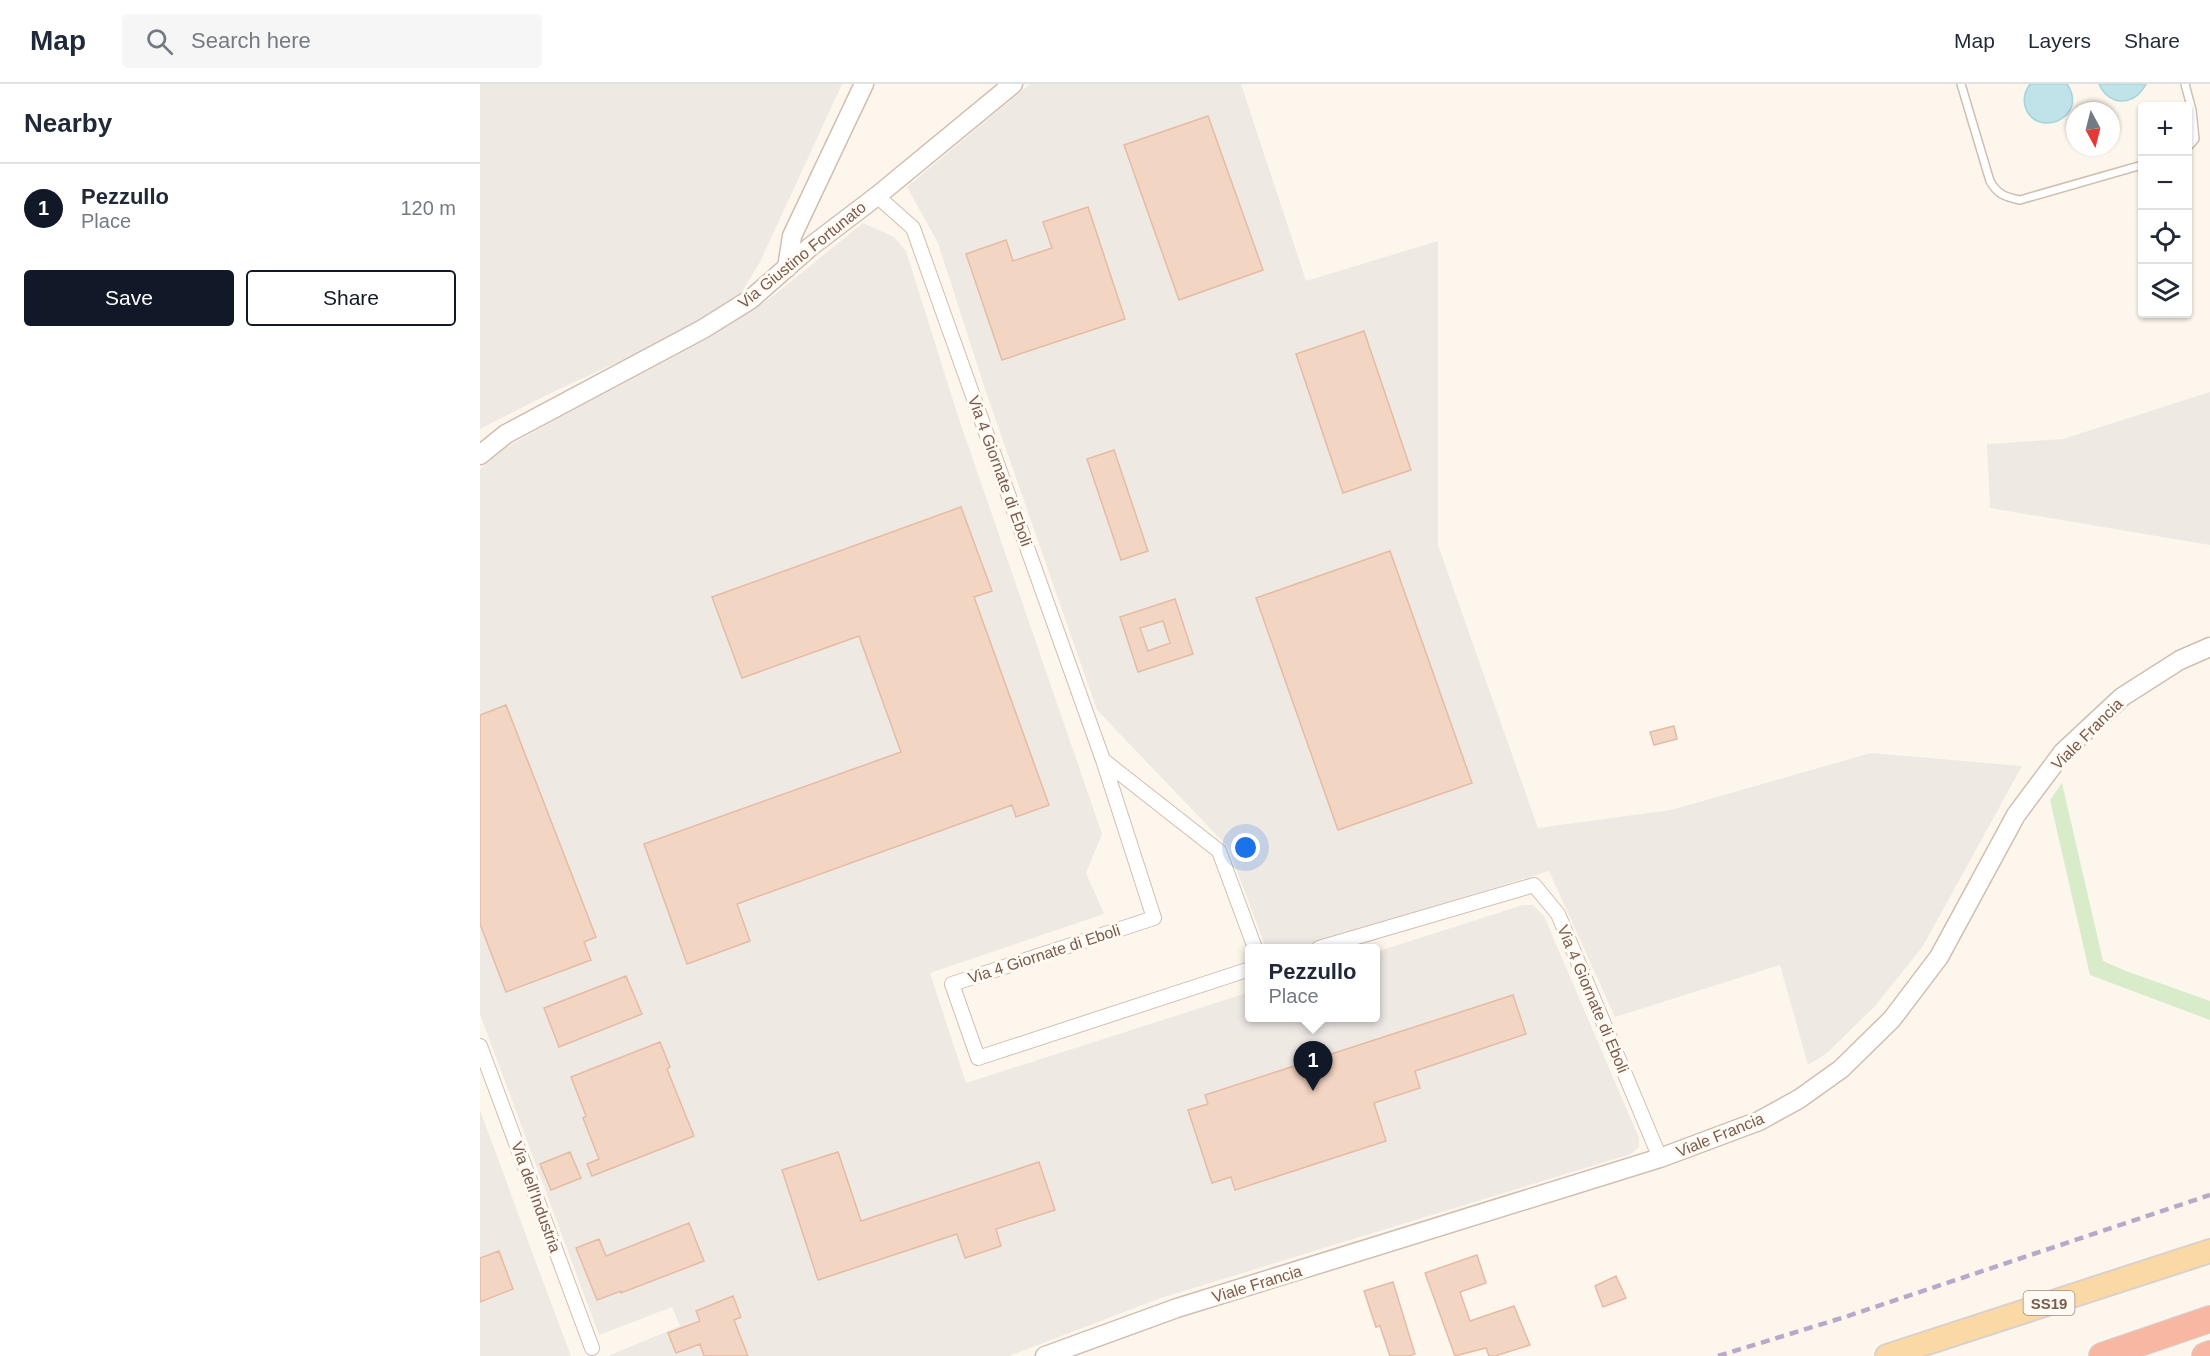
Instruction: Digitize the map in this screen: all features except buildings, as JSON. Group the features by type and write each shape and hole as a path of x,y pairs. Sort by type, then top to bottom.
{"highway":[{"path":"2102,1356 2210,1319"},
{"path":"2205,1356 2210,1354"}],"main road":[{"name":"SS19","path":"1887,1356 2210,1251"}],"street":[{"path":"787,268 792,236 864,84"},
{"name":"Via Giustino Fortunato","path":"480,455 506,434 703,329 751,298 1013,84"},
{"name":"Via 4 Giornate di Eboli","path":"877,196 913,228 1102,760 1154,918 952,984 978,1058 1245,971"},
{"name":"Viale Francia","path":"1045,1356 1177,1308 1660,1158 1759,1121 1798,1099 1841,1069 1892,1019 1939,957 2016,815 2063,752 2122,697 2180,660 2210,647"},
{"path":"1102,760 1219,851 1254,944"},
{"name":"Via 4 Giornate di Eboli","path":"1333,944 1534,885 1558,914 1660,1158"},
{"name":"Via dell'Industria","path":"480,1046 592,1348"}],"lane":[{"path":"1961,84 1990,181 1996,192 2008,198 2020,200 2138,166"},
{"path":"2185,84 2190,102"},
{"path":"2192,110 2195,139 2192,142"}],"shaded area":[{"path":"480,84 842,84 760,262 740,295 725,307 633,355 480,429"},
{"path":"1030,84 1241,84 1306,281 1438,241 1438,545 1538,828 1671,810 1871,753 2022,766 1923,946 1875,1006 1827,1053 1808,1065 1780,965 1615,1017 1549,871 1311,944 1264,944 1228,847 1097,710 985,389 938,243 907,187"},
{"path":"863,223 894,237 906,251 958,416 1102,834 1086,873 1104,914 930,973 966,1083 1245,994 1245,1022 1380,1022 1380,951 1523,905 1533,905 1544,916 1639,1138 1639,1147 1631,1154 1161,1298 1009,1356 608,1356 680,1326 672,1307 599,1335 480,1014 480,469 507,447 711,337 773,296"},
{"path":"2210,392 2210,545 1990,508 1987,444 2063,439"},
{"path":"480,1110 548,1295 571,1356 480,1356"}],"green space":[{"path":"2062,783 2103,961 2210,1001 2210,1020 2090,975 2050,800"}],"water":[{"path":"2030,84 2067,84 2072,102 2066,102 2066,115 2058,120 2049,123 2039,122 2031,116 2025,106 2026,92"},
{"path":"2099,84 2146,84 2135,97 2122,101 2109,97"}],"railway":[{"path":"1718,1356 1845,1317 2210,1195"}],"place":[{"name":"Pezzullo","path":"1313,1091"}]}
